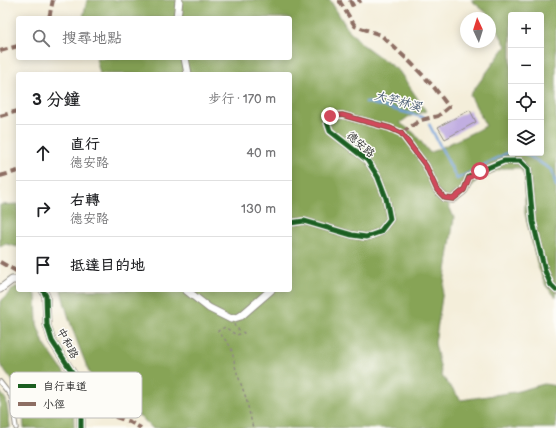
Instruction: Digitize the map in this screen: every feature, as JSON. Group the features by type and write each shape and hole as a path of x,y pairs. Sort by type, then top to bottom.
{"street":[{"path":"177,16 179,0"},
{"path":"184,60 188,72"},
{"name":"德安路","path":"292,224 304,221 352,235 366,237 380,232 390,220 386,198 378,177 367,160 330,131 327,122 330,116 342,115 390,128 401,133 426,166 437,190 445,198 453,199 464,190 469,178 480,171 504,161 520,161 528,169 533,222 545,271 551,285 556,290"},
{"path":"0,289 12,280 16,280"},
{"name":"中和路","path":"45,292 47,325 52,341 72,372"},
{"path":"189,292 209,308 231,319 241,316 269,292"}],"lane":[{"path":"0,382 10,395"},
{"path":"14,418 16,428"}],"path":[{"path":"231,319 235,327 244,333 236,335 225,327 218,331 231,347 236,370 246,398 253,428"}],"green space":[{"path":"87,0 330,0 347,28 363,45 399,71 426,111 408,117 400,123 414,133 430,153 486,126 470,95 506,46 496,28 496,12 485,12 471,0 556,0 556,297 546,286 538,266 525,213 525,176 520,168 504,168 478,178 466,195 456,202 448,204 454,218 435,343 442,376 461,400 515,392 544,384 556,386 556,428 152,428 142,418 142,372 89,372 72,327 62,292 292,292 292,72 100,72 96,60 292,60 292,16 83,16"},
{"path":"16,204 16,246 6,244 0,246 0,205"},
{"path":"15,287 16,292 33,292 36,295 37,324 44,344 63,372 10,372 10,377 0,364 0,302"},
{"path":"0,392 6,400 10,428 0,428"},
{"path":"23,418 74,418 74,428 24,428"}],"building":[{"path":"470,110 476,122 445,139 438,127"}],"waterway":[{"name":"大竿林溪","path":"366,102 426,118"},
{"name":"大竿林溪","path":"429,124 457,179 508,153"},
{"name":"大竿林溪","path":"529,156 552,170 556,186"}],"marked path":[{"path":"49,16 53,0"},
{"path":"340,0 355,26 381,35 433,86 449,107 438,116 421,120 401,133"},
{"path":"350,0 352,5 361,0"},
{"path":"0,51 16,47"},
{"path":"0,116 16,112"},
{"path":"0,176 16,172"},
{"path":"0,262 16,271"},
{"path":"118,418 141,428"}],"cycle path":[{"path":"292,223 304,221 352,235 366,237 380,232 390,219 386,198 378,177 367,160 330,131 327,122 330,116 342,115 390,128 401,133 426,166 437,190 445,198 453,199 464,190 469,177 480,171 504,161 520,161 528,169 533,222 545,271 551,285 556,290"},
{"path":"44,292 46,296 47,325 52,341 72,372"},
{"path":"81,418 81,428"}],"route":[{"path":"330,116 342,115 390,128 401,133 426,166 437,190 445,198 453,199 464,190 469,178 480,171"}]}
